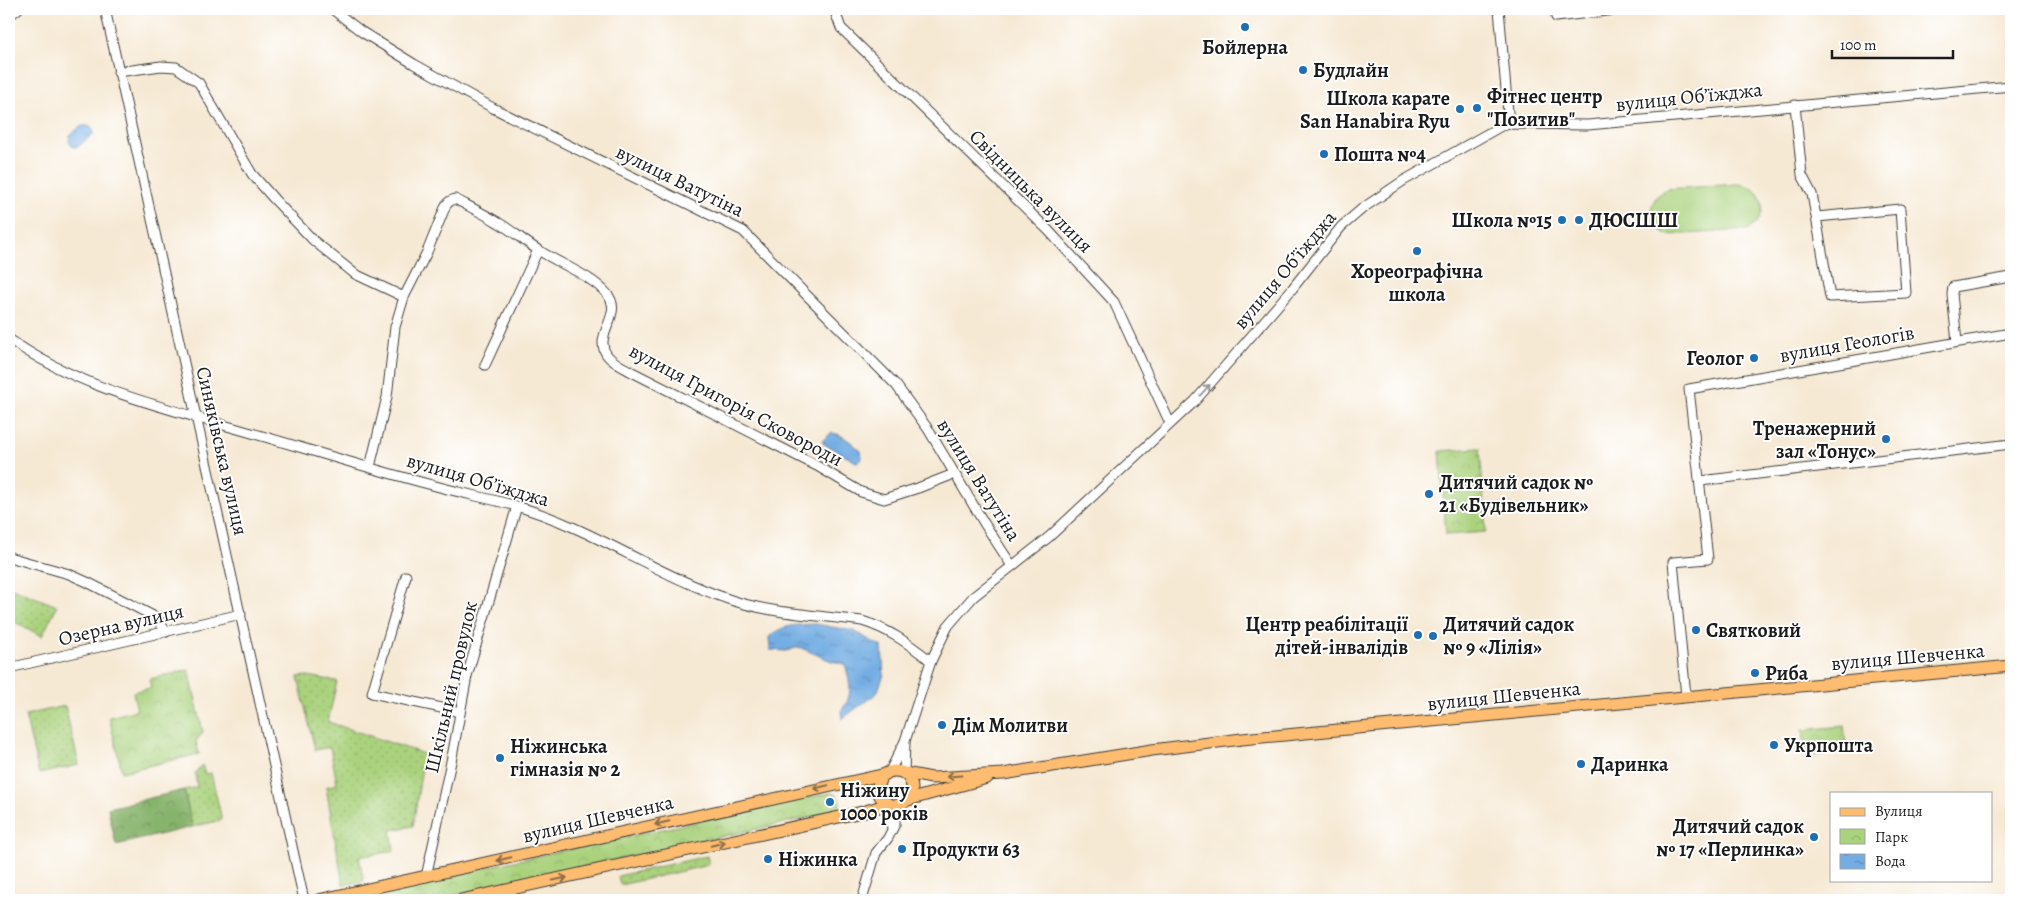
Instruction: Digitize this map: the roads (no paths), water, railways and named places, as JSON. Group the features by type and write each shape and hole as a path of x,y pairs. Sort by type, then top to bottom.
{"main road":[{"name":"вулиця Шевченка","path":"904,773 932,778 1003,774 1152,750 1242,739 2011,666"},
{"name":"вулиця Шевченка","path":"318,900 888,773"},
{"path":"888,773 904,773 911,781 911,795 896,803 881,798 878,790 880,781 888,773"},
{"name":"вулиця Шевченка","path":"461,900 844,816 1003,774"}],"street":[{"path":"9,16 18,9"},
{"name":"Синяківська вулиця","path":"105,9 304,900"},
{"name":"вулиця Ватутіна","path":"332,9 362,32 414,64 493,108 743,231 896,385 928,429 1012,566"},
{"name":"Свідницька вулиця","path":"834,9 841,28 1048,230 1114,302 1170,423"},
{"path":"1498,9 1509,124"},
{"path":"1556,17 1623,9"},
{"path":"118,72 161,66 176,67 199,83 252,174 280,206 314,240 355,274 404,297"},
{"name":"вулиця Обʼїжджа","path":"888,773 905,741 931,661 948,626 962,608 973,596 1048,537 1194,401 1229,364 1292,289 1341,226 1363,208 1425,168 1503,125 1509,124 1588,125 1795,104 2011,86"},
{"path":"1795,104 1802,175 1812,194 1816,217 1830,297 1906,293 1900,209 1816,217"},
{"name":"вулиця Григорія Сковороди","path":"370,467 386,397 395,327 404,297 450,201 455,199 492,219 538,250 594,283 608,295 613,306 613,315 604,336 604,349 614,362 655,385 817,466 861,492 884,499 954,474"},
{"path":"485,365 538,250"},
{"path":"1957,342 1952,294 1953,287 2011,277"},
{"name":"вулиця Геологів","path":"1700,481 1689,388 2011,333"},
{"name":"вулиця Обʼїжджа","path":"9,339 32,355 71,375 125,396 431,485 517,506 574,528 669,574 727,599 770,610 847,619 874,625 900,638 931,661"},
{"path":"1686,696 1673,562 1708,559 1700,481 2011,444"},
{"name":"Шкільний провулок","path":"426,877 467,676 517,506"},
{"path":"9,557 69,574 87,582 157,618 166,632"},
{"path":"406,576 372,693 460,712"},
{"name":"Озерна вулиця","path":"9,668 241,614"},
{"name":"вулиця Обʼїжджа","path":"904,773 905,741"},
{"path":"862,900 876,853 888,838 892,828 889,816 896,803"}],"water":[{"path":"82,126 91,126 94,133 78,147 73,147 69,142 70,135"},
{"path":"831,433 843,437 861,451 862,458 858,463 824,444 822,441"},
{"path":"816,624 854,631 882,647 884,675 877,693 842,719 841,711 848,699 850,688 845,664 831,661 799,647 786,651 770,650 769,637 774,633 785,627"}],"place":[{"name":"Бойлерна","path":"1245,27"},
{"name":"Будлайн","path":"1303,70"},
{"name":"Фітнес центр \"Позитив\"","path":"1477,108"},
{"name":"Школа карате San Hanabira Ryu","path":"1460,109"},
{"name":"Пошта №4","path":"1324,154"},
{"name":"Школа №15","path":"1562,220"},
{"name":"ДЮСШШ","path":"1579,220"},
{"name":"Хореографічна школа","path":"1417,251"},
{"name":"Геолог","path":"1754,358"},
{"name":"Тренажерний зал «Тонус»","path":"1886,439"},
{"name":"Дитячий садок № 21 «Будівельник»","path":"1429,494"},
{"name":"Святковий","path":"1696,630"},
{"name":"Центр реабілітації дітей-інвалідів","path":"1418,635"},
{"name":"Дитячий садок № 9 «Лілія»","path":"1433,636"},
{"name":"Риба","path":"1755,673"},
{"name":"Дім Молитви","path":"942,725"},
{"name":"Укрпошта","path":"1774,745"},
{"name":"Ніжинська гімназія № 2","path":"500,758"},
{"name":"Даринка","path":"1581,764"},
{"name":"Ніжину 1000 років","path":"830,802"},
{"name":"Дитячий садок № 17 «Перлинка»","path":"1814,837"},
{"name":"Продукти 63","path":"902,849"},
{"name":"Ніжинка","path":"768,859"}]}
